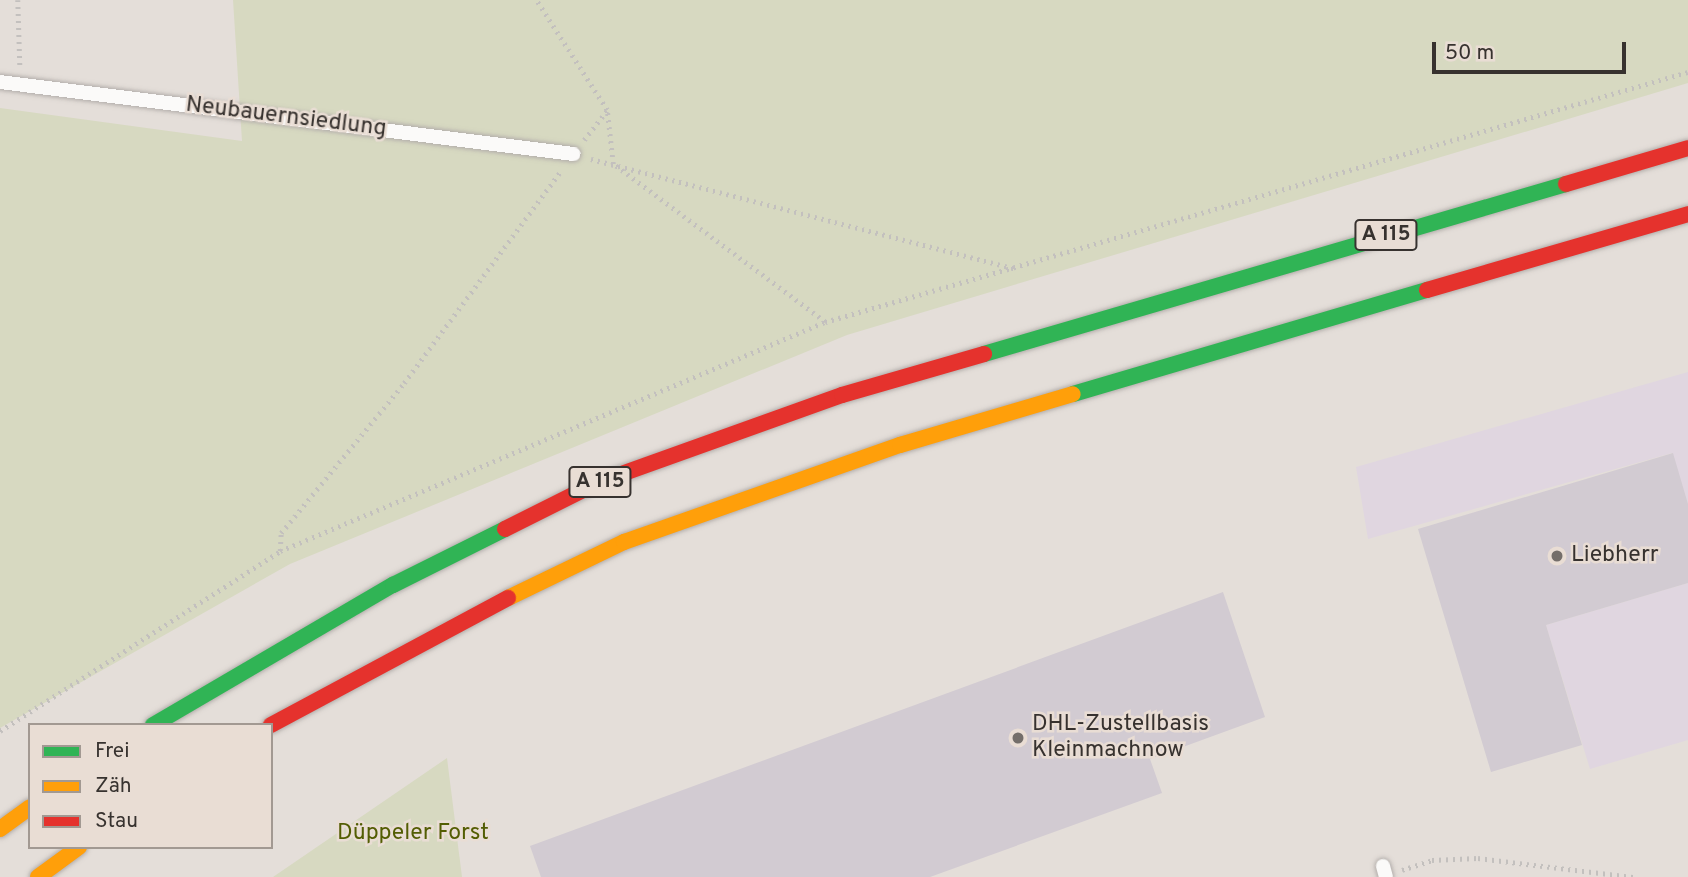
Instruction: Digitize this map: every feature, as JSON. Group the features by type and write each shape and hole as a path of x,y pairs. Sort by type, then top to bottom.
{"highway":[{"name":"A 115","path":"156,723 393,585 599,482 842,395 1688,148"},
{"path":"273,724 412,644 624,541 900,445 1688,214"},
{"path":"0,829 28,808"},
{"path":"37,877 76,849"}],"lane":[{"name":"Neubauernsiedlung","path":"0,82 573,155"}],"path":[{"path":"18,0 19,84"},
{"path":"536,0 607,110 613,164 825,322"},
{"path":"0,731 280,551 825,322 1018,270 1688,72"},
{"path":"280,551 281,533 404,383 607,110"},
{"path":"573,155 1018,270"},
{"path":"1385,873 1432,860 1478,858 1633,877"}],"shaded area":[{"path":"1688,372 1688,504 1672,453 1368,539 1356,467"},
{"path":"1688,583 1688,740 1590,769 1546,625"}],"green space":[{"path":"233,0 1688,0 1688,83 847,335 290,564 0,728 0,108 242,141"},
{"name":"Düppeler Forst","path":"447,758 462,877 273,877"}],"building":[{"name":"Liebherr","path":"1673,453 1688,504 1688,583 1546,625 1582,745 1491,772 1418,529"},
{"name":"DHL-Zustellbasis Kleinmachnow","path":"1223,592 1265,717 1150,759 1162,793 930,877 541,877 530,846"}],"traffic: fast":[{"path":"984,354 1566,184"},
{"path":"1073,394 1427,290"},
{"path":"156,723 393,585 505,529"}],"traffic: slow":[{"path":"508,598 624,542 900,445 1073,394"},
{"path":"0,829 28,808"},
{"path":"38,877 76,849"}],"traffic: jam":[{"path":"1566,184 1688,148"},
{"path":"1427,290 1688,214"},
{"path":"505,529 599,482 842,395 984,354"},
{"path":"273,724 508,598"}],"place":[{"name":"Liebherr","path":"1557,556"},
{"name":"DHL-Zustellbasis Kleinmachnow","path":"1018,738"}]}
